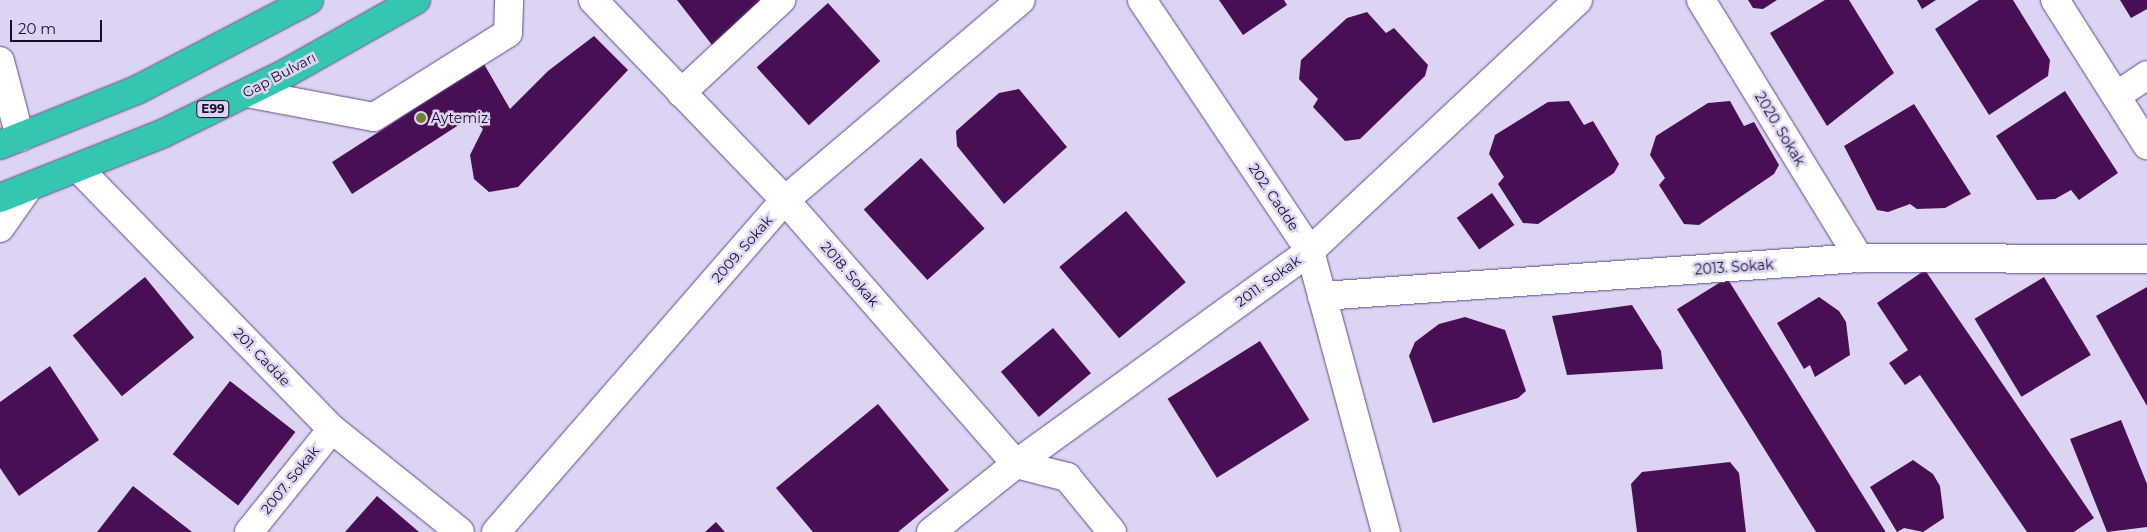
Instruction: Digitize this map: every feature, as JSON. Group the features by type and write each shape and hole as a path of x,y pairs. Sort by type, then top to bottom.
{"highway":[{"path":"10,141 137,90 309,0"},
{"name":"Gap Bulvarı","path":"0,198 78,168 247,92 416,0"}],"street":[{"path":"247,92 374,117 508,33 509,0"},
{"name":"2018. Sokak","path":"592,0 785,200 1016,464"},
{"path":"681,93 782,0"},
{"name":"2009. Sokak","path":"496,532 785,200 1021,0"},
{"name":"202. Cadde","path":"1142,0 1310,251 1386,532"},
{"name":"2011. Sokak","path":"931,532 1016,464 1310,251 1578,0"},
{"name":"2020. Sokak","path":"1701,0 1859,258"},
{"path":"2056,0 2147,145"},
{"path":"0,61 10,141"},
{"path":"2116,96 2147,75"},
{"name":"201. Cadde","path":"78,168 332,429 460,532"},
{"path":"0,228 28,188"},
{"name":"2013. Sokak","path":"1322,296 1859,258 2147,259"},
{"name":"2007. Sokak","path":"249,532 332,429"},
{"path":"1016,464 1066,476 1112,532"}],"building":[{"path":"677,0 769,0 712,45"},
{"path":"1219,0 1284,0 1287,5 1243,35"},
{"path":"1748,0 1777,0 1763,9 1753,8"},
{"path":"1825,0 1849,0 1894,73 1827,126 1770,33"},
{"path":"1917,0 1936,0 1922,9"},
{"path":"1979,0 2013,0 2050,60 2048,76 1989,115 1935,29"},
{"path":"2120,0 2147,0 2147,9 2131,18"},
{"path":"828,3 880,61 809,125 757,67"},
{"path":"1367,12 1386,33 1394,28 1428,65 1425,76 1360,139 1345,141 1313,107 1318,99 1299,79 1301,60 1347,18"},
{"path":"594,36 628,70 518,187 489,192 474,179 470,155 483,129 471,117 352,194 332,162 484,64 510,109 548,71"},
{"path":"1019,89 1067,147 1004,204 957,146 956,131 999,93"},
{"path":"2065,91 2118,173 2079,200 2071,190 2055,199 2037,200 1996,136"},
{"path":"1569,101 1584,125 1593,121 1619,164 1614,173 1538,224 1523,223 1498,184 1504,177 1489,154 1495,135 1548,102"},
{"path":"1730,101 1744,126 1754,122 1779,165 1774,174 1699,225 1684,224 1659,185 1665,178 1650,155 1656,136 1708,103"},
{"path":"1914,104 1971,194 1945,208 1917,209 1910,204 1888,212 1877,210 1844,146"},
{"path":"921,158 985,229 927,280 864,210"},
{"path":"1492,193 1514,225 1479,250 1457,218"},
{"path":"1126,211 1186,282 1119,338 1059,267"},
{"path":"1925,270 2094,518 2074,532 2027,532 1920,375 1905,385 1889,363 1908,350 1877,303"},
{"path":"145,277 194,338 122,396 73,336"},
{"path":"2044,277 2091,355 2021,397 1975,319"},
{"path":"1727,278 1885,532 1816,532 1677,309"},
{"path":"2147,287 2147,406 2096,316"},
{"path":"1819,297 1839,311 1846,322 1850,355 1815,377 1810,365 1804,369 1777,323"},
{"path":"1632,305 1661,351 1663,369 1567,375 1552,316"},
{"path":"1465,317 1505,330 1526,391 1518,398 1433,423 1409,356 1415,342 1439,324"},
{"path":"1053,328 1091,373 1039,417 1001,372"},
{"path":"1260,341 1309,420 1217,478 1168,399"},
{"path":"50,366 99,440 19,496 0,468 0,402"},
{"path":"230,381 295,432 238,505 173,454"},
{"path":"878,404 949,490 898,532 813,532 776,488"},
{"path":"2121,420 2147,484 2147,527 2107,532 2070,439"},
{"path":"1913,460 1933,474 1940,486 1944,518 1923,532 1904,528 1897,532 1870,487"},
{"path":"1730,462 1739,473 1746,532 1637,532 1631,484 1642,472"},
{"path":"133,486 192,532 97,532"},
{"path":"377,496 419,532 345,532"},
{"path":"716,522 725,532 705,532"}],"place":[{"name":"Aytemiz","path":"421,118"}]}
